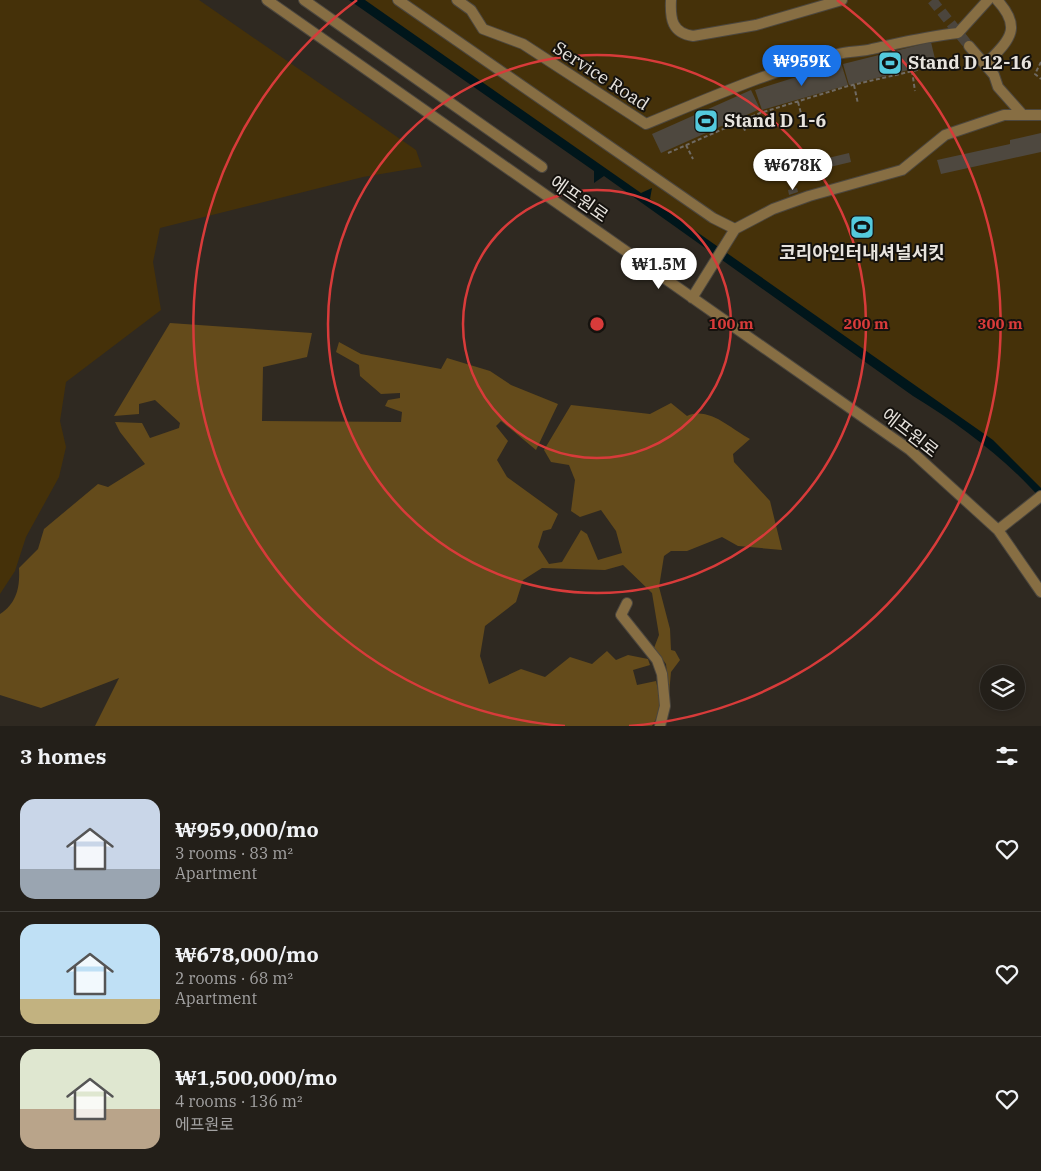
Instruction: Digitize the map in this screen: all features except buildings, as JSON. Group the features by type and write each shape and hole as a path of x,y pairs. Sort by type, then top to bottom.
{"street":[{"name":"에프원로","path":"267,0 910,450 998,530 1041,592"},
{"path":"304,0 542,167"},
{"path":"398,0 713,218 735,229"},
{"name":"Service Road","path":"457,0 471,10 483,29 523,44 646,124 757,78 809,62 841,53 856,53 935,35 958,32 988,0"},
{"path":"672,0 671,20 674,27 686,35 693,36 756,25 842,0"},
{"path":"985,65 1009,40 1012,31 1012,21 997,0"},
{"path":"969,46 994,75 998,86 1023,116"},
{"path":"692,298 735,229 773,208 902,170 946,134 1004,115 1041,115"},
{"path":"998,530 1041,496"},
{"path":"627,603 621,615 657,660 662,674 665,706 660,726"}],"path":[{"path":"1041,62 1035,74 1041,79"},
{"path":"668,153 741,120 854,85 939,65"},
{"path":"912,72 915,91"},
{"path":"854,85 858,104"},
{"path":"798,102 802,117"},
{"path":"741,120 746,133"},
{"path":"686,145 693,159"}],"shaded area":[{"path":"0,0 199,0 416,150 422,167 363,177 160,228 153,262 161,310 66,382 60,421 66,447 59,477 26,537 15,571 0,594"},
{"name":"코리아인터내셔널서킷","path":"357,0 1041,0 1041,500 1008,455"},
{"path":"170,323 312,333 307,357 263,367 262,421 401,422 402,412 385,406 388,400 400,398 400,393 381,394 360,376 359,365 336,352 339,342 361,354 441,369 447,358 490,371 511,385 558,404 536,450 501,421 496,426 508,441 497,460 507,477 558,514 551,529 543,531 538,547 549,564 562,562 581,530 587,534 598,560 622,553 616,531 601,510 580,517 571,511 575,480 569,465 551,462 544,450 571,405 650,414 671,403 687,416 703,414 712,416 750,439 733,454 734,462 770,501 782,550 738,546 722,537 687,551 671,551 664,556 659,587 670,629 671,650 675,651 680,660 671,672 669,694 666,664 654,648 659,635 652,593 623,565 605,570 542,568 523,580 516,602 485,626 480,656 489,684 521,669 545,677 570,657 592,664 607,651 616,660 628,655 648,659 650,665 633,670 637,685 656,681 659,710 652,726 95,726 119,678 41,708 0,695 0,614 14,600 19,582 19,568 38,549 44,529 98,484 108,487 145,464 120,432 115,422 142,423 150,438 179,428 180,423 155,400 139,404 139,414 114,416"}],"water":[{"path":"349,0 365,0 641,193 652,188 650,199 993,440 1041,488 1041,499 1012,469 948,418 913,396 604,176 594,183 594,171"}],"tunnel":[{"path":"932,0 969,46"}],"place":[{"name":"Stand D 12-16","path":"890,63"},
{"name":"Stand D 1-6","path":"706,121"},
{"name":"코리아인터내셔널서킷","path":"862,227"}]}
